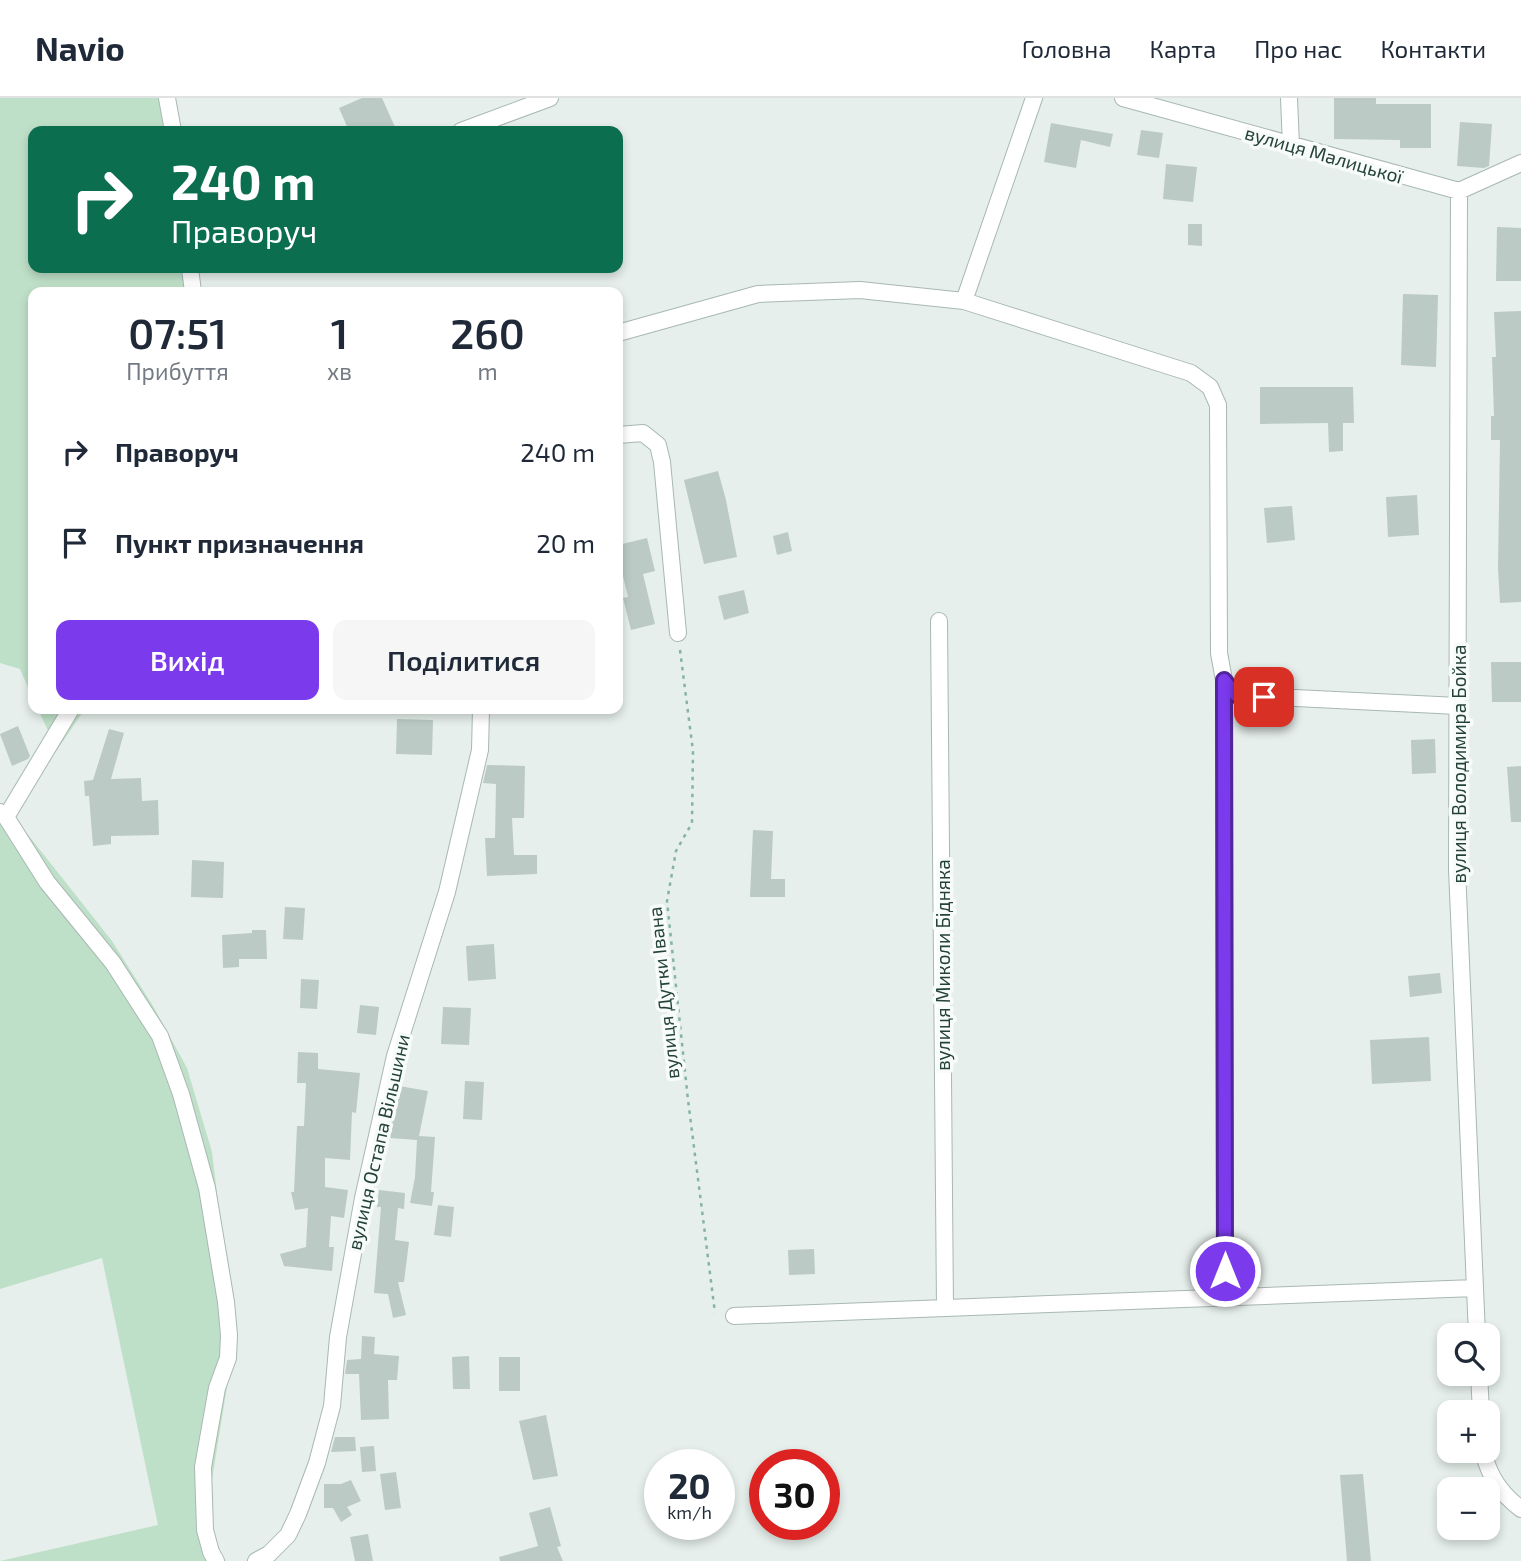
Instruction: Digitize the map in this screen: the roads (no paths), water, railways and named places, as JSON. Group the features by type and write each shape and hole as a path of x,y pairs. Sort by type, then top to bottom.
{"street":[{"path":"167,98 172,126"},
{"path":"474,126 550,98"},
{"path":"964,301 1034,98"},
{"name":"вулиця Малицької","path":"1123,98 1459,191"},
{"path":"1289,98 1291,145"},
{"path":"1459,191 1521,163"},
{"name":"вулиця Володимира Бойка","path":"1459,191 1457,869 1476,1323"},
{"path":"623,332 758,294 860,290 964,301 1191,373 1210,387 1218,405 1219,653 1224,680 1225,1298"},
{"path":"623,435 643,433 658,445 662,462 678,633"},
{"name":"вулиця Миколи Бідняка","path":"939,621 945,1308"},
{"path":"1224,680 1236,695 1458,706"},
{"path":"69,714 3,815 47,882 113,963 160,1036 181,1094 207,1188 229,1335 228,1358 217,1388 203,1467 205,1530 216,1561"},
{"name":"вулиця Остапа Вільшини","path":"256,1561 269,1554 288,1535 317,1463 332,1406 338,1337 363,1198 395,1056 447,892 480,750 481,714"},
{"path":"734,1316 1475,1289"},
{"path":"1486,1463 1499,1488 1521,1509"}]}
